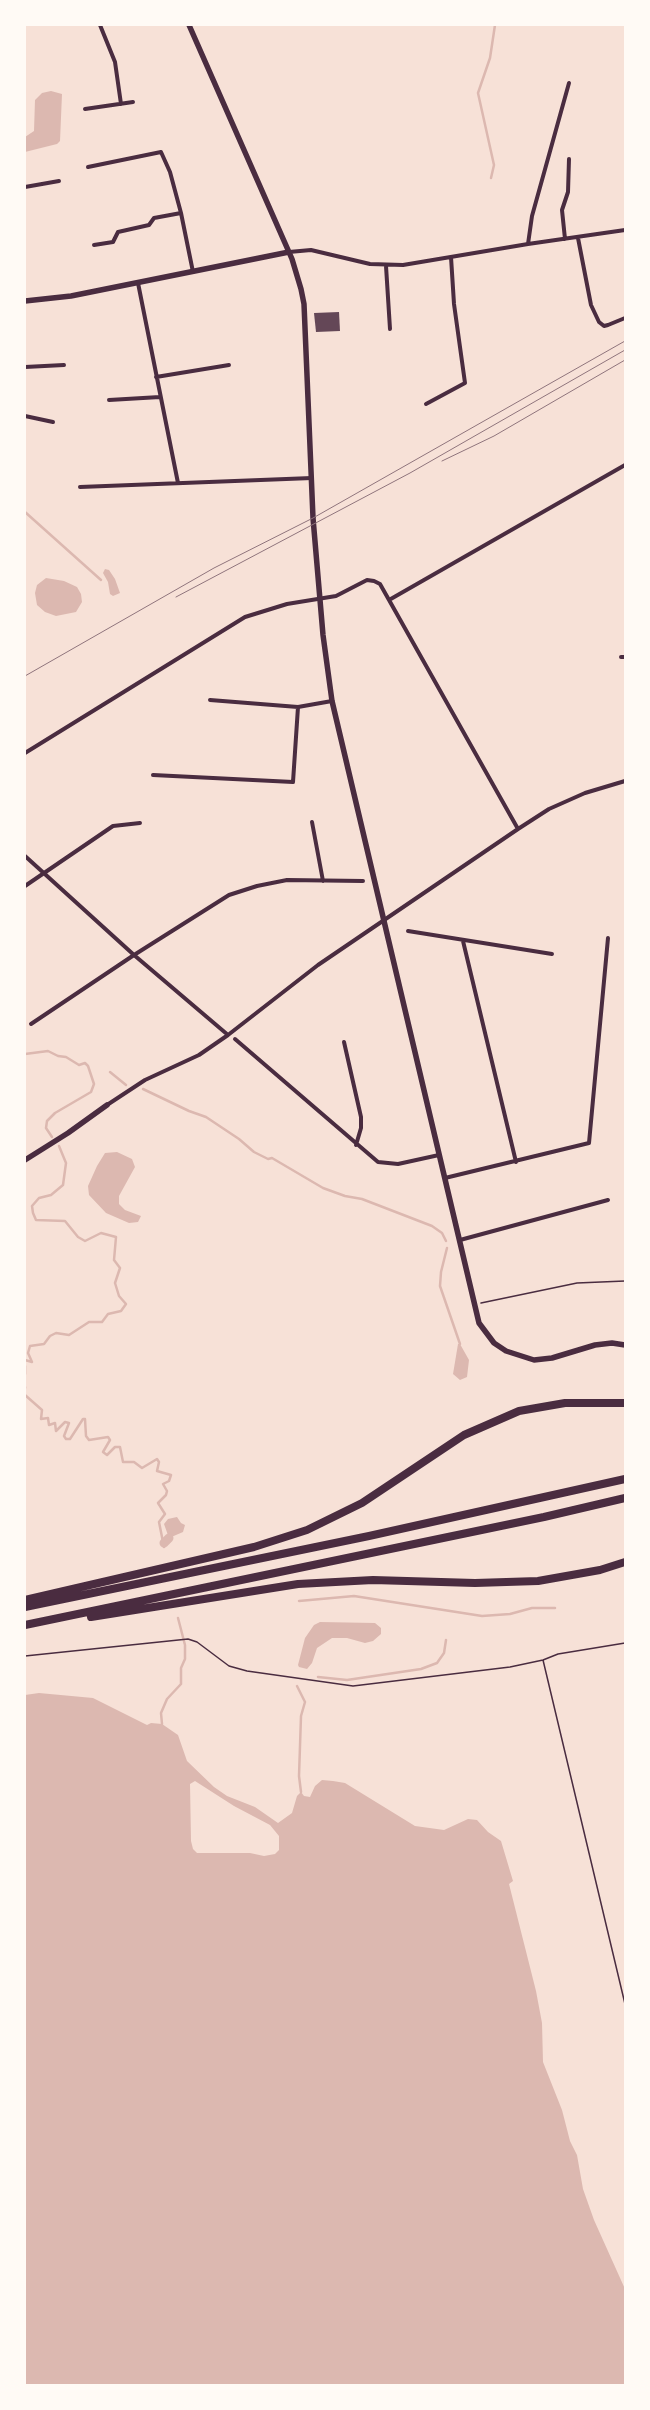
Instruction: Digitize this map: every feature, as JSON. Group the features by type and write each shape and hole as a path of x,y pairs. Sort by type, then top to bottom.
{"highway":[{"path":"25,1600 254,1547 307,1530 362,1503 464,1435 519,1412 566,1403 625,1403"},
{"path":"25,1608 400,1530 625,1479"},
{"path":"25,1626 544,1517 625,1498"},
{"path":"25,1626 298,1584 373,1580 475,1583 538,1581 600,1570 625,1562"}],"street":[{"path":"100,25 115,62 121,104"},
{"path":"189,25 289,252 299,280 304,304 313,518 320,600 332,701 479,1323 486,1334 506,1351 534,1360 595,1345 612,1343 625,1346"},
{"path":"528,244 532,216 569,83"},
{"path":"85,108 133,102"},
{"path":"88,168 162,152 170,172 181,213 193,272"},
{"path":"565,239 562,210 568,192 569,159"},
{"path":"25,187 59,181"},
{"path":"94,245 113,242 118,232 148,225 154,218 181,213"},
{"path":"25,301 71,296 289,252 311,250 370,264 386,266 403,265 528,244 578,238 625,230"},
{"path":"578,238 591,305 604,326 614,324 625,318"},
{"path":"426,404 465,383 454,304 451,257"},
{"path":"386,266 390,329"},
{"path":"138,283 178,483"},
{"path":"25,367 64,365"},
{"path":"156,377 229,365"},
{"path":"109,400 160,397"},
{"path":"25,416 53,422"},
{"path":"389,600 625,465"},
{"path":"80,487 312,478"},
{"path":"25,753 245,617 287,604 320,600 336,596 367,580 380,584 518,828"},
{"path":"210,700 298,707 332,701"},
{"path":"153,775 292,782 298,707"},
{"path":"25,1160 68,1133 145,1080 199,1055 228,1035 318,965 518,828 549,809 571,799 625,781"},
{"path":"312,822 323,881"},
{"path":"25,886 113,826 140,823"},
{"path":"25,856 134,954 228,1035"},
{"path":"31,1024 134,954 229,895 257,886 287,880 363,880"},
{"path":"408,931 463,941 552,954"},
{"path":"445,1178 516,1162 589,1143 608,938"},
{"path":"463,941 516,1162"},
{"path":"236,1039 356,1145 378,1162 389,1165 439,1155"},
{"path":"344,1042 361,1117 361,1128 356,1145"},
{"path":"460,1240 608,1200"}],"path":[{"path":"474,1305 570,1285 625,1281"},
{"path":"25,1656 135,1646 188,1639 197,1642 229,1666 247,1671 353,1686 510,1667 543,1660 558,1654 625,1643"},
{"path":"543,1660 625,2004"}],"shaded area":[{"path":"51,91 62,94 60,141 57,144 25,152 25,137 34,131 35,100 42,93"},
{"path":"105,569 109,570 115,579 120,593 113,596 110,594 108,582 103,573"},
{"path":"46,578 64,581 77,587 81,594 82,602 76,612 56,616 45,612 37,605 35,593 37,585"},
{"path":"117,1152 132,1159 135,1167 119,1196 119,1204 125,1210 141,1216 138,1222 129,1223 106,1213 89,1195 88,1186 105,1153"},
{"path":"458,1344 460,1344 469,1360 467,1377 460,1380 453,1374"},
{"path":"177,1517 181,1523 185,1525 183,1532 169,1538 164,1524 168,1519"},
{"path":"320,1622 375,1623 381,1628 381,1634 373,1641 365,1643 347,1638 332,1638 317,1648 312,1663 307,1669 299,1667 298,1665 305,1638 314,1625"},
{"path":"39,1693 93,1698 147,1725 151,1723 162,1724 178,1735 187,1761 214,1787 227,1796 255,1807 278,1823 292,1813 297,1796 301,1792 304,1796 310,1797 315,1786 322,1780 345,1783 415,1826 444,1830 468,1819 477,1820 488,1832 501,1841 513,1881 509,1884 536,1991 542,2023 543,2062 562,2110 570,2141 577,2155 583,2189 594,2220 625,2289 625,2385 25,2385 25,1695","holes":["195,1781 234,1806 270,1825 279,1836 279,1850 275,1854 264,1856 250,1853 197,1853 193,1849 191,1841 190,1784"]}],"building":[{"path":"339,312 340,331 316,332 314,313"}],"waterway":[{"path":"491,178 494,165 478,93 490,58 495,25"},
{"path":"25,512 101,580"},
{"path":"25,1054 48,1051 58,1056 66,1057 79,1065 85,1063 88,1066 94,1084 91,1092 55,1113 47,1121 46,1128 52,1137"},
{"path":"110,1072 126,1085"},
{"path":"143,1089 189,1111 206,1117 239,1139 254,1152 268,1159 272,1158 323,1188 345,1196 362,1199 432,1226 442,1233 446,1241"},
{"path":"25,1360 32,1362 28,1353 30,1346 44,1344 50,1336 56,1333 69,1335 89,1322 102,1322 108,1314 121,1311 126,1304 119,1296 115,1283 120,1268 114,1260 116,1237 101,1233 85,1241 78,1237 65,1221 36,1220 33,1213 32,1206 39,1198 51,1195 63,1185 66,1163 59,1146"},
{"path":"447,1248 441,1272 440,1286 460,1344"},
{"path":"25,1366 25,1374"},
{"path":"25,1395 42,1410 41,1419 48,1418 49,1425 55,1423 56,1431 65,1422 69,1423 64,1436 66,1439 70,1439 83,1419 85,1419 86,1436 89,1440 108,1437 110,1440 103,1452 107,1455 115,1447 120,1447 123,1462 134,1462 142,1468 157,1459 159,1462 157,1471 171,1475 169,1481 163,1484 167,1491 166,1495 158,1503 165,1514 159,1522 164,1547"},
{"path":"164,1543 169,1538"},
{"path":"299,1601 354,1596 482,1616 510,1614 532,1608 555,1608"},
{"path":"162,1724 161,1713 167,1699 181,1684 181,1668 185,1659 185,1645 178,1618"},
{"path":"318,1677 347,1680 421,1669 437,1663 444,1653 446,1640"},
{"path":"297,1686 305,1702 301,1716 299,1776 301,1792"}],"tram line":[{"path":"25,676 214,568 313,518 625,341"},
{"path":"176,597 410,473 625,350"},
{"path":"442,461 494,436 625,360"}]}
